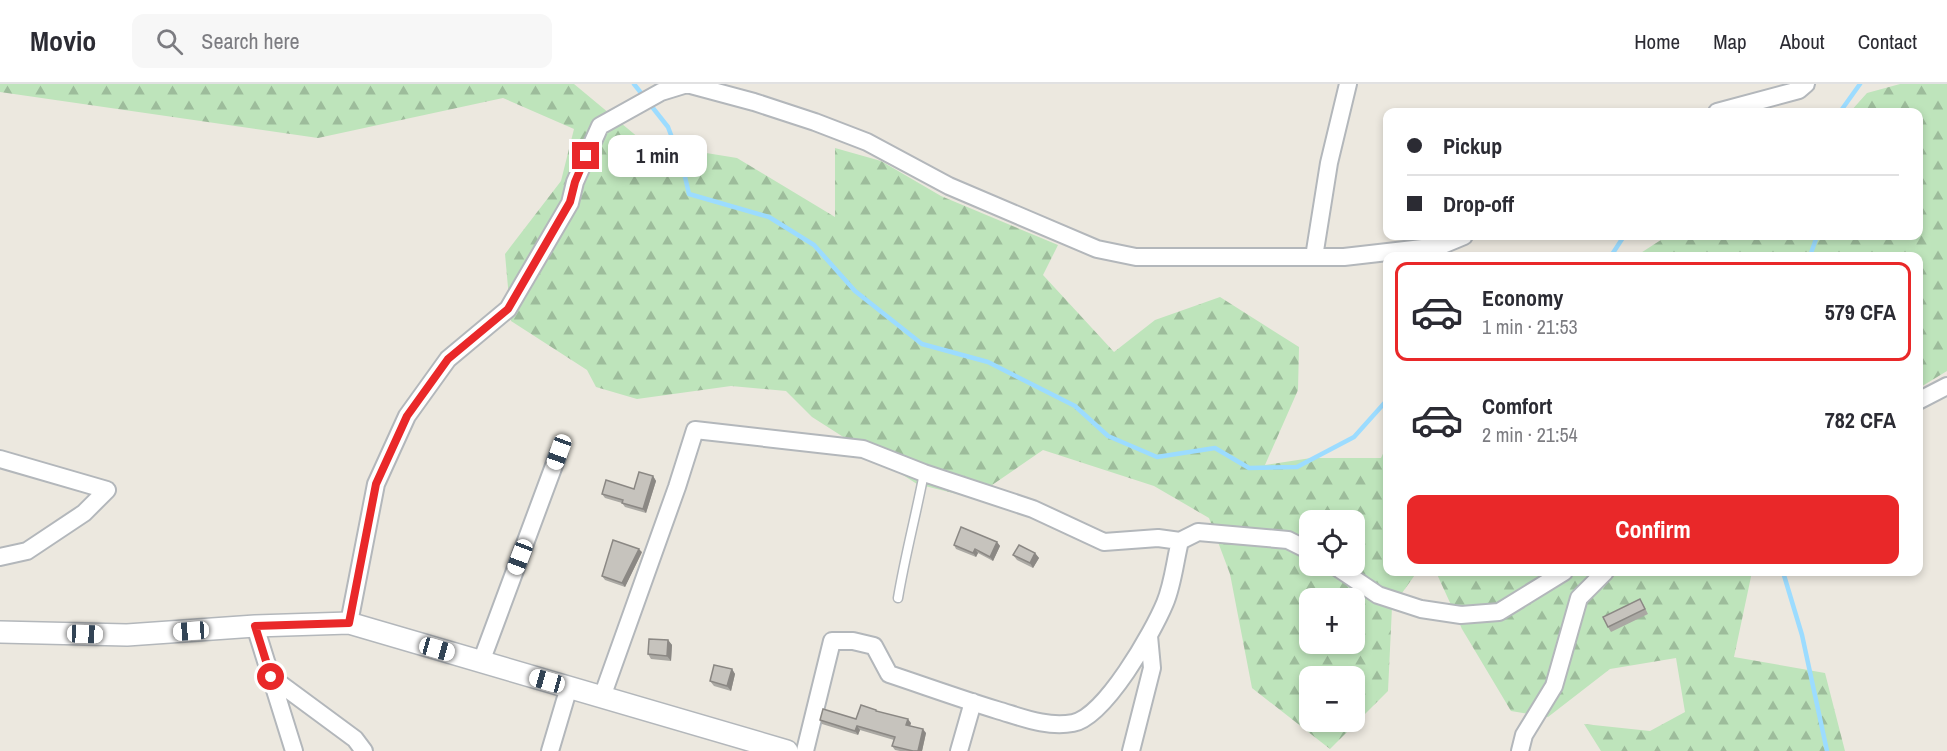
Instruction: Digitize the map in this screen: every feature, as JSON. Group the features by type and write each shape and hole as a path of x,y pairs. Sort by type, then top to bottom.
{"street":[{"path":"349,623 376,484 407,416 448,359 508,309 570,202 575,182 600,126 661,92 687,84 754,102 814,122 867,142 949,186 1097,249 1136,257 1344,257 1383,253"},
{"path":"1314,257 1329,164 1348,84"},
{"path":"1733,108 1799,90 1806,84"},
{"path":"1388,252 1440,246 1454,240"},
{"path":"1923,398 1947,386"},
{"path":"602,697 695,430 863,449 924,473 1033,509 1104,542 1158,538 1180,541 1198,532 1288,540 1299,546"},
{"path":"481,662 559,452"},
{"path":"0,459 107,490 84,513 27,551 0,557"},
{"path":"805,751 832,641 854,641 874,646 890,674 1040,723 1074,723 1096,711 1149,636 1166,601 1180,541"},
{"path":"1350,576 1378,595 1421,609 1461,615 1499,612 1558,576"},
{"path":"1520,751 1524,735 1554,686 1579,598 1601,576"},
{"path":"0,632 127,635 255,626 349,623 787,751"},
{"path":"255,626 294,751"},
{"path":"1131,751 1152,668 1149,636"},
{"path":"271,677 355,739 364,751"},
{"path":"550,751 569,687"},
{"path":"959,751 973,702"}],"lane":[{"path":"898,598 904,559 916,518 924,473"}],"green space":[{"path":"0,84 574,84 645,143 737,158 835,217 835,148 881,161 941,196 1058,245 1043,275 1114,352 1155,320 1220,297 1299,347 1298,390 1265,465 1311,458 1381,458 1383,454 1383,576 1414,576 1392,607 1388,691 1365,714 1365,666 1299,666 1299,725 1252,688 1230,574 1209,518 1154,486 1043,450 973,498 917,484 812,417 786,391 731,386 637,399 596,387 587,370 511,321 505,254 561,181 574,129 503,98 318,138 0,92"},
{"path":"1900,84 1947,84 1947,371 1923,386 1923,252 1642,252 1661,240 1923,240 1923,108 1854,108 1867,93"},
{"path":"1438,576 1751,576 1734,657 1825,673 1845,751 1601,751 1584,724 1650,731 1685,712 1676,658 1610,669 1548,717 1511,711 1462,629"},
{"path":"1308,732 1347,732 1330,749"}],"building":[{"path":"639,472 653,476 643,509 602,494 606,480 634,489"},
{"path":"961,527 997,542 990,557 975,549 973,553 954,545"},
{"path":"613,540 639,549 622,583 602,576"},
{"path":"1019,545 1035,553 1030,563 1013,555"},
{"path":"1640,599 1645,609 1608,627 1603,617"},
{"path":"649,639 668,640 667,656 648,654"},
{"path":"714,665 732,669 727,686 710,681"},
{"path":"861,705 908,719 906,725 923,729 918,751 892,746 895,737 857,726 855,731 820,720 823,709 856,719"}],"waterway":[{"path":"634,84 668,127 682,164 689,194 769,217 814,245 855,291 922,344 988,362 1075,406 1108,436 1157,457 1215,448 1249,468 1297,467 1354,437 1383,405"},
{"path":"1843,108 1860,84"},
{"path":"1614,252 1621,240"},
{"path":"1811,252 1816,240"},
{"path":"1784,576 1802,635 1827,751"}],"route":[{"path":"271,677 255,626 349,623 376,484 407,416 448,359 508,309 570,202 575,182 586,156"}]}
